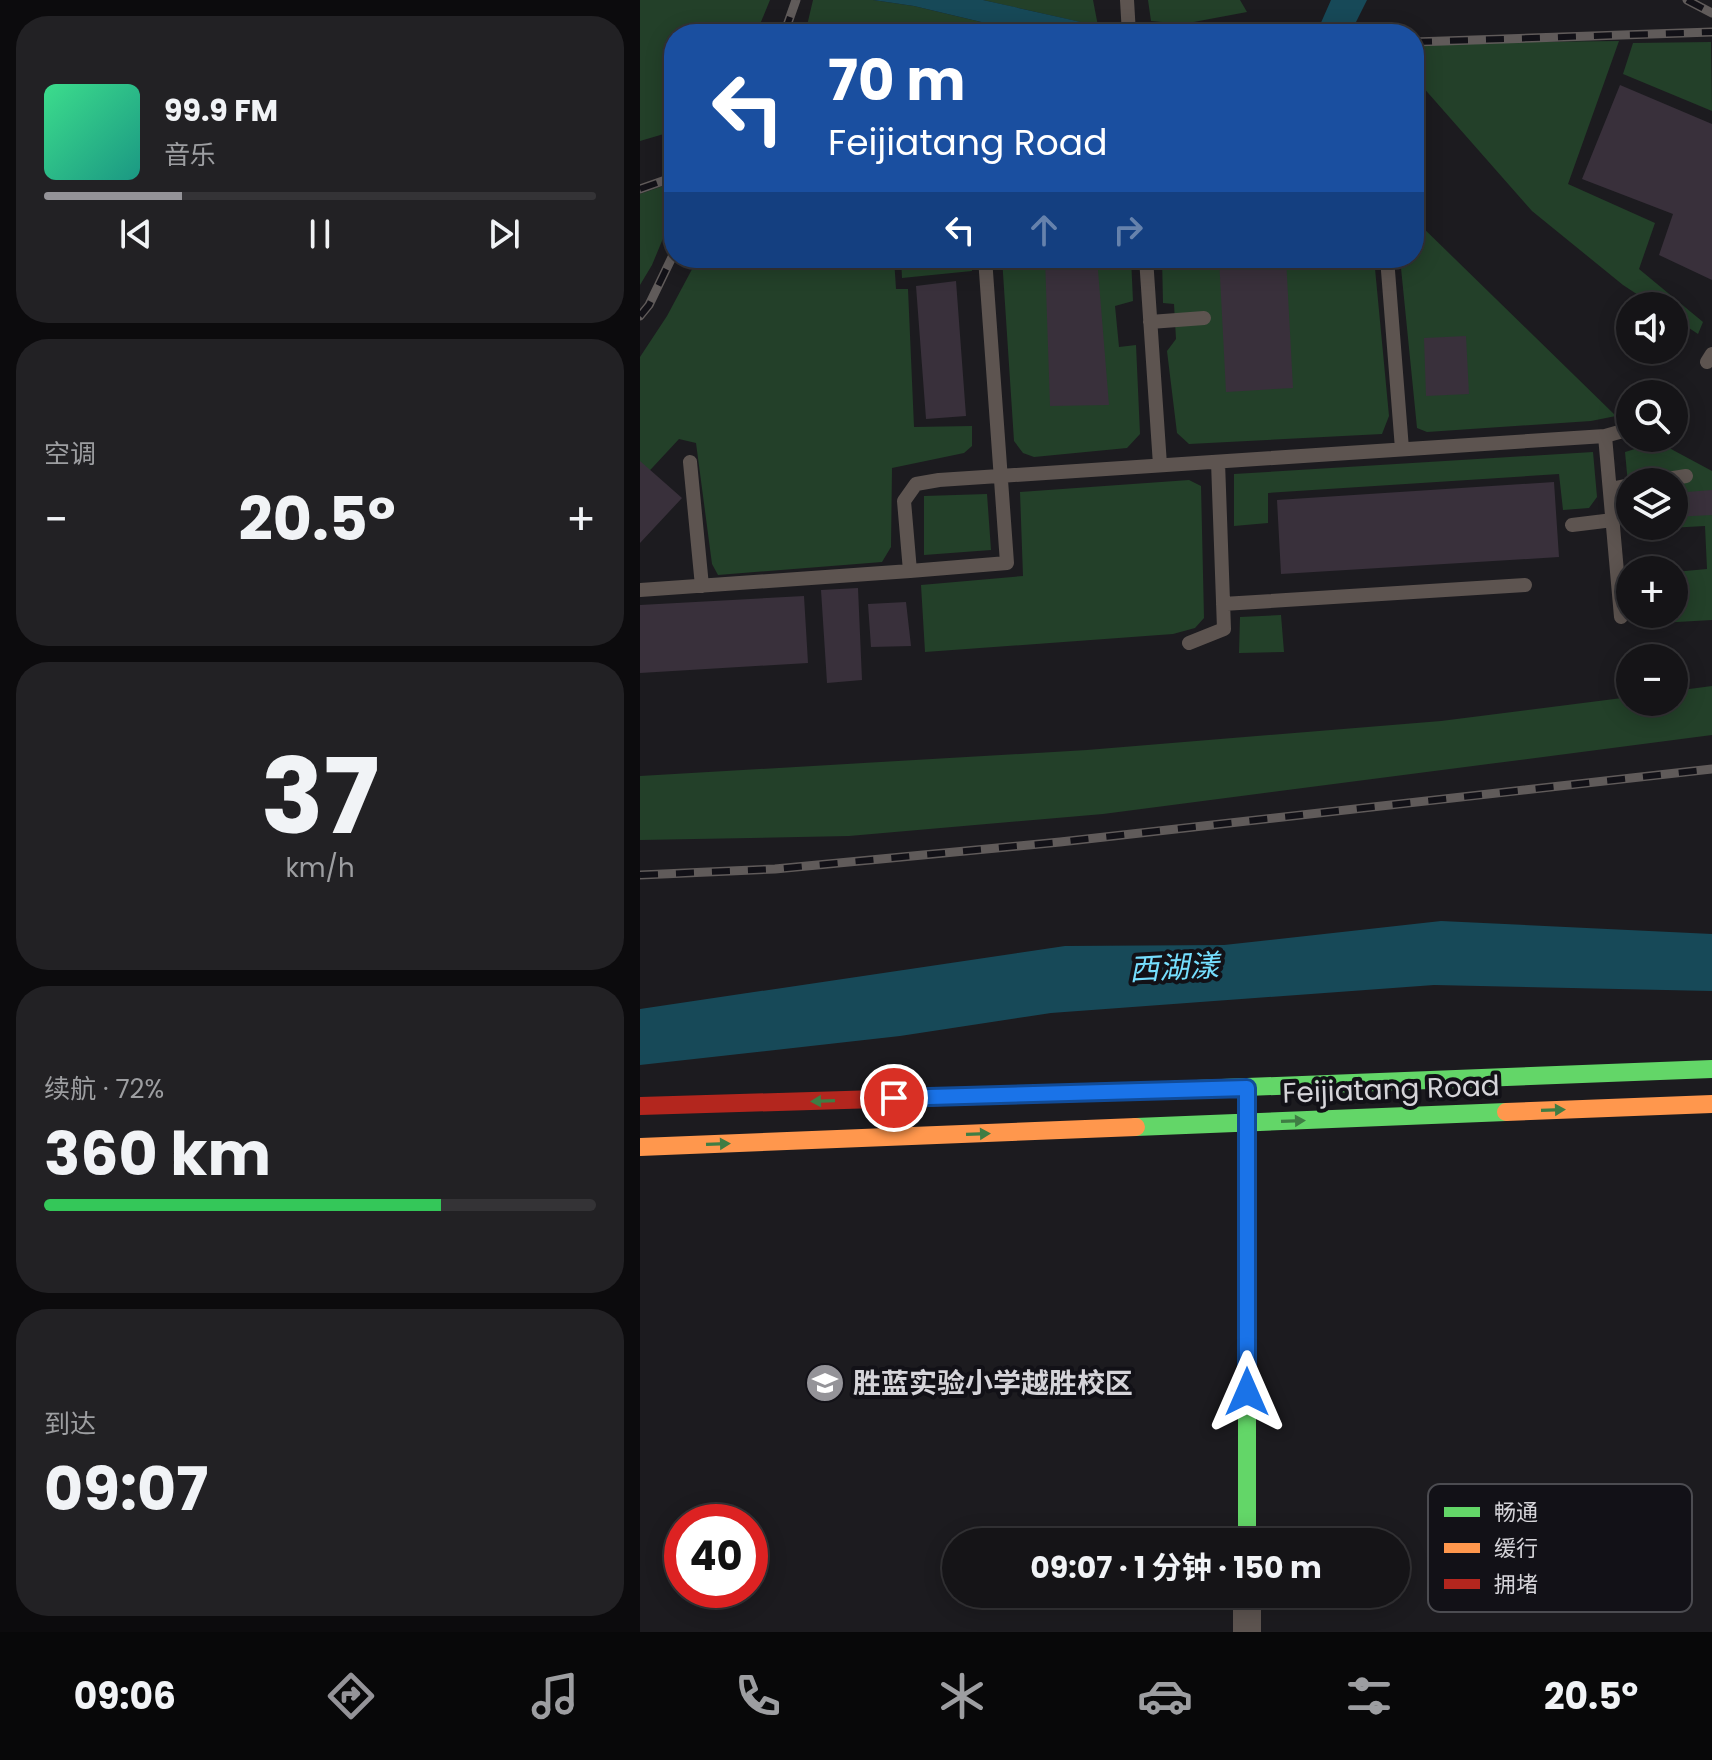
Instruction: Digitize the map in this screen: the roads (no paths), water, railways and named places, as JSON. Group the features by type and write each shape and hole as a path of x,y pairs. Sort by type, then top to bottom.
{"street":[{"name":"Feijiatang Road","path":"640,1106 1247,1088 1712,1069"},
{"path":"1247,1088 1247,1528"},
{"name":"Feijiatang Road","path":"640,1147 1712,1104"},
{"path":"1247,1608 1247,1632"}],"lane":[{"path":"640,590 1007,563 986,268"},
{"path":"1147,268 1160,465"},
{"path":"1388,268 1402,449"},
{"path":"1150,322 1204,318"},
{"path":"910,571 904,501 916,484 1616,433"},
{"path":"1605,436 1616,556"},
{"path":"690,462 702,586"},
{"path":"1189,643 1224,629 1218,462"},
{"path":"1610,489 1616,488"},
{"path":"1572,525 1613,520"},
{"path":"1223,604 1525,585"}],"water":[{"path":"873,0 983,0 1090,24 990,24"},
{"path":"1331,0 1367,0 1355,24 1320,24"},
{"name":"西湖漾","path":"1441,921 1712,934 1712,991 1434,985 1051,1013 900,1036 640,1065 640,1009 1065,946 1224,945"}],"railway":[{"path":"788,24 796,0"},
{"path":"1687,0 1712,13"},
{"path":"1424,42 1712,32"},
{"path":"640,189 664,181"},
{"path":"640,316 649,305 667,268"},
{"path":"640,875 775,869 1060,842 1712,769"}],"place":[{"name":"胜蓝实验小学越胜校区","path":"825,1383"}]}
